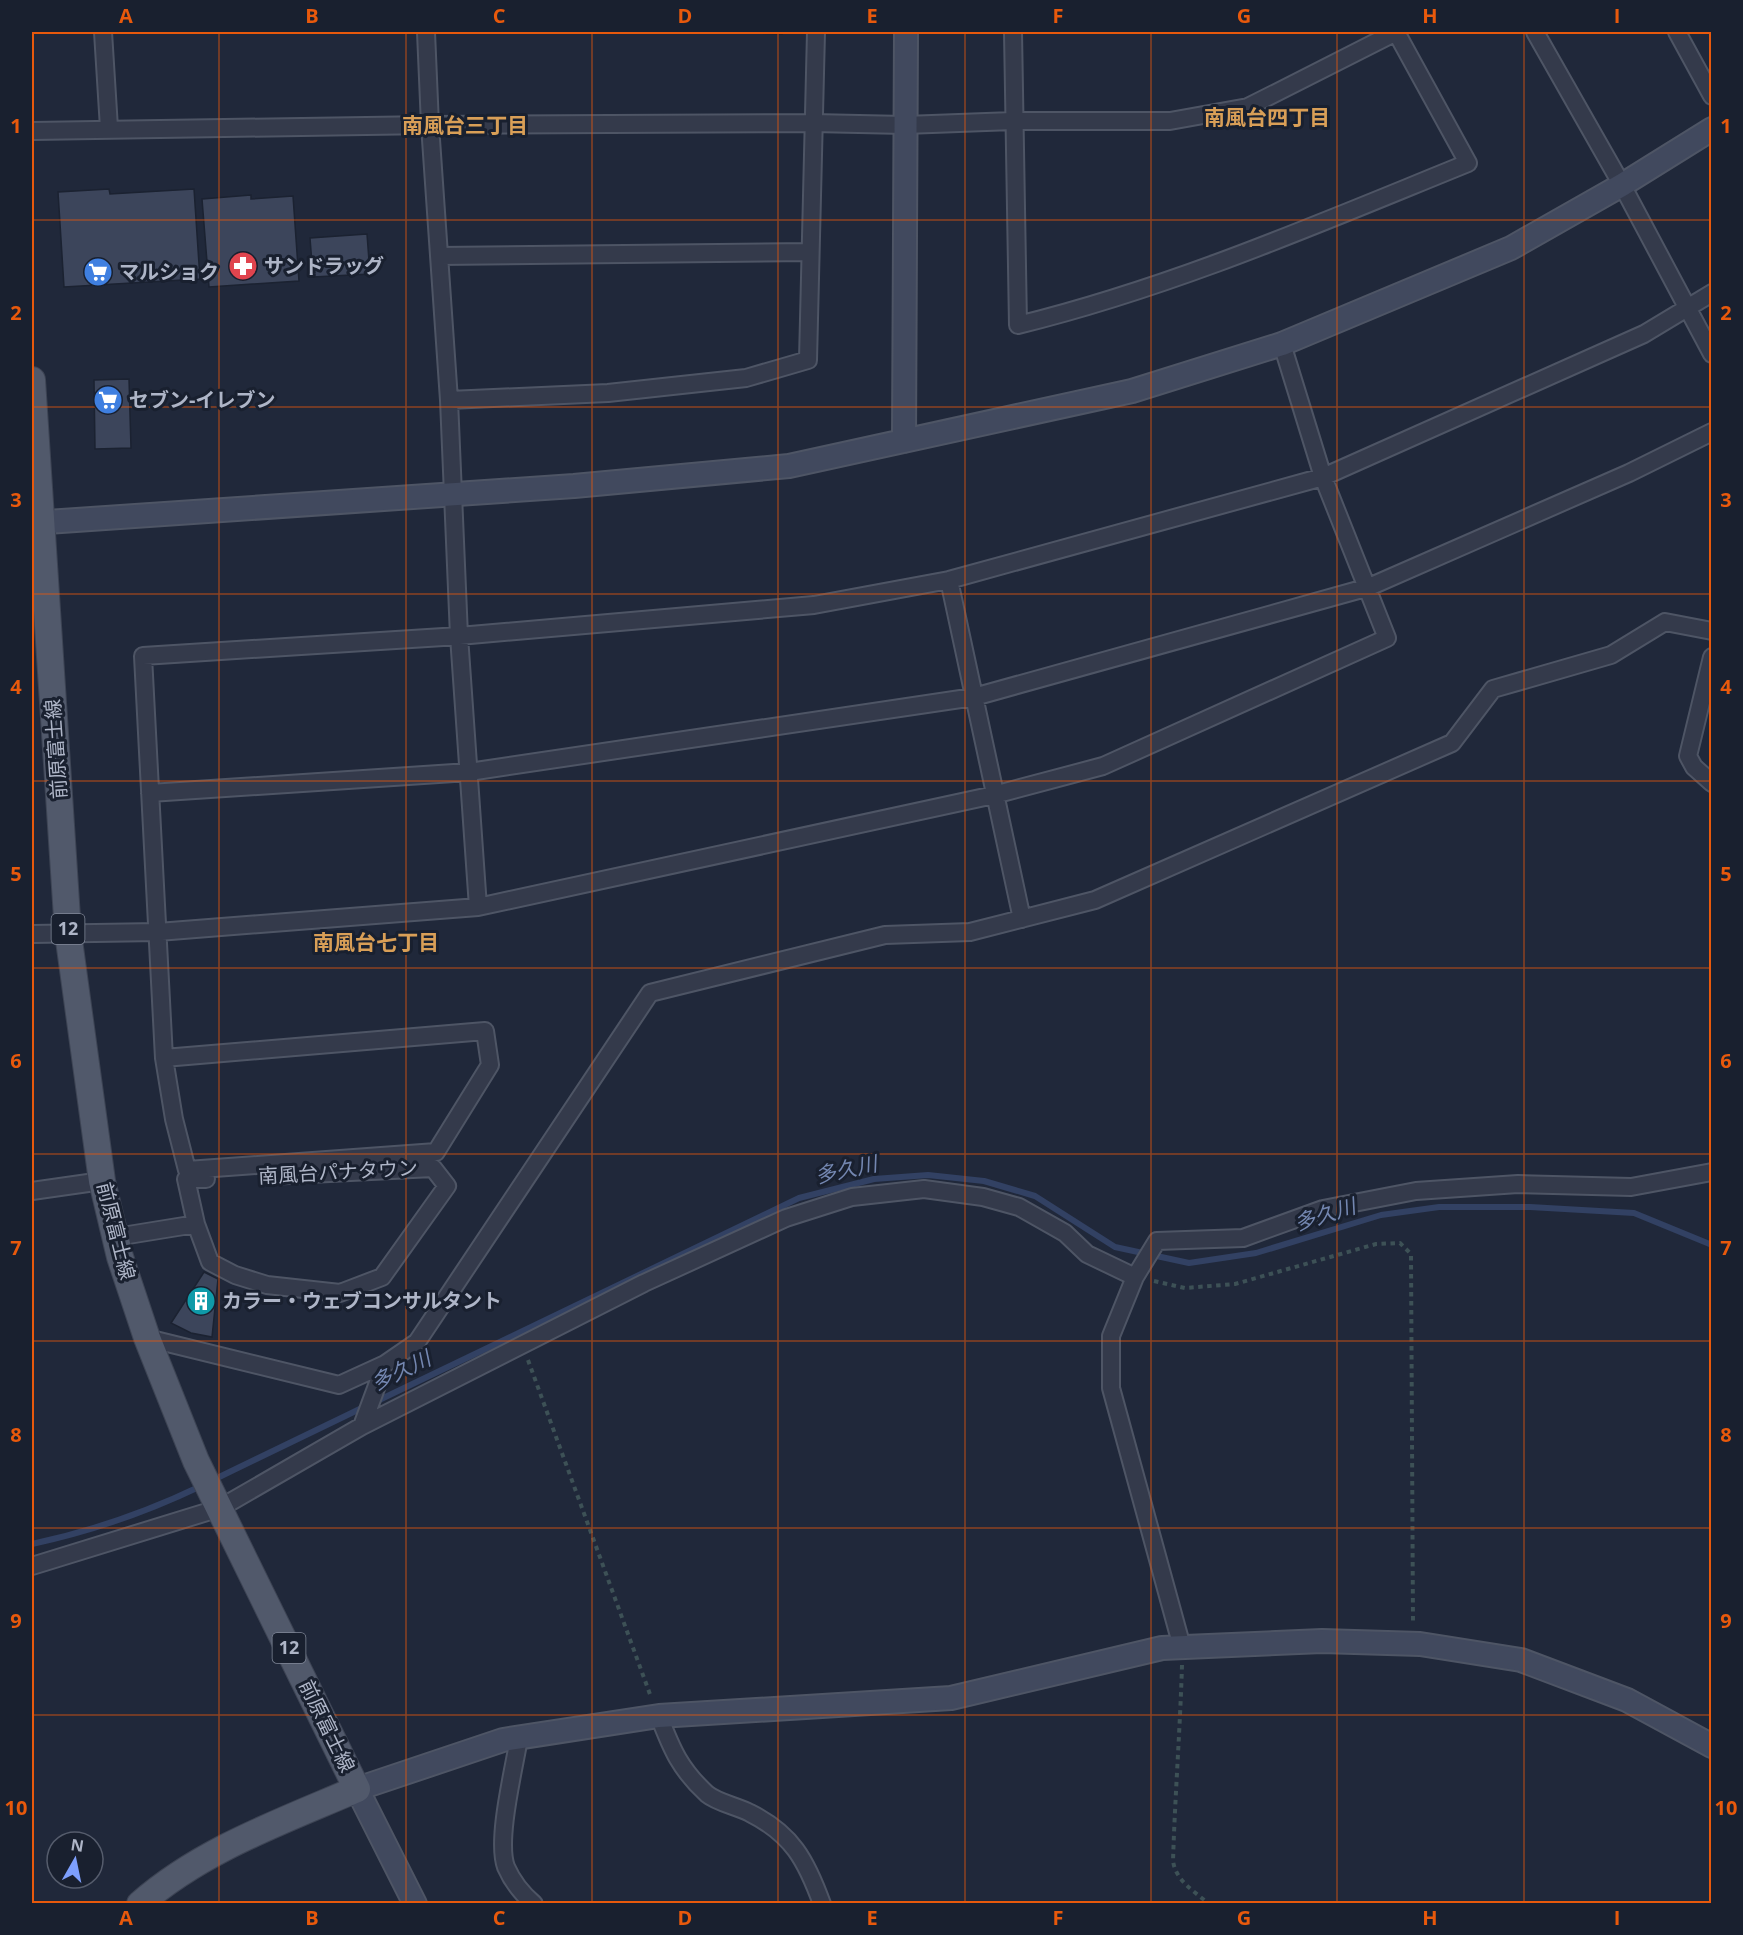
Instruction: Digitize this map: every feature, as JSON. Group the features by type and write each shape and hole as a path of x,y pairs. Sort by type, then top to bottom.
{"main road":[{"name":"前原富士線","path":"32,380 37,522 68,933 102,1181 116,1237 147,1338 196,1461 357,1789 243,1839 166,1880 140,1904"}],"street":[{"path":"103,32 109,128"},
{"path":"426,32 430,125 449,400 459,636 478,907"},
{"path":"449,400 608,393 723,381 746,378 807,360 816,32"},
{"path":"904,441 906,32"},
{"path":"32,131 109,128 430,125 813,123 905,125 1013,121 1170,121 1248,107 1396,32 1468,163 1219,264 1084,309 1018,325 1013,121 1013,32"},
{"path":"1535,32 1623,185 1712,354"},
{"path":"1677,32 1712,96"},
{"path":"37,522 453,495 789,466 1132,391 1282,344 1511,248 1623,185 1712,129"},
{"path":"439,256 810,252"},
{"path":"164,1058 485,1030 490,1065 436,1152 188,1170 174,1119 164,1058 143,656 459,636 814,605 949,580 1323,477 1644,334 1712,293"},
{"path":"32,934 158,932 478,907 994,795 1102,766 1387,638 1369,587 1323,477 1282,344"},
{"path":"150,793 469,772 974,697 1369,587 1629,473 1712,432"},
{"path":"949,580 1022,919"},
{"path":"147,1338 339,1385 385,1364 417,1342 650,993 885,935 970,932 1095,900 1452,743 1493,689 1611,655 1665,622 1712,631"},
{"path":"1712,657 1688,756 1694,767 1712,783"},
{"name":"南風台パナタウン","path":"433,1168 447,1186 382,1277 340,1293 267,1285 235,1275 210,1262 196,1224 186,1179 433,1168"},
{"path":"1182,1647 1111,1388 1111,1336 1139,1270 1158,1241 1244,1238 1323,1209 1416,1191 1518,1184 1631,1187 1712,1172"},
{"path":"32,1191 102,1181"},
{"path":"32,1566 220,1508 362,1426 704,1254 786,1218 852,1197 894,1191 949,1191 1019,1207 1065,1233 1087,1254 1139,1270"},
{"path":"116,1237 196,1224"},
{"path":"362,1426 385,1364"},
{"path":"415,1904 357,1789 503,1740 658,1716 951,1698 1162,1648 1322,1641 1412,1644 1521,1660 1627,1701 1712,1746"},
{"path":"658,1716 676,1760 709,1796 748,1812 780,1830 808,1865 822,1904"},
{"path":"519,1738 504,1828 505,1865 518,1890 534,1904"}],"path":[{"path":"1139,1270 1185,1288 1235,1284 1376,1244 1400,1243 1411,1254 1414,1609 1412,1644"},
{"path":"522,1345 658,1716"},
{"path":"1182,1647 1182,1720 1176,1779 1174,1871 1183,1882 1209,1904"}],"building":[{"path":"736,32 782,32 782,34"},
{"path":"109,189 110,194 194,189 200,279 64,287 58,192"},
{"path":"251,195 251,199 293,196 299,281 209,287 202,199"},
{"path":"367,234 370,274 313,277 310,238"},
{"path":"129,379 131,448 95,449 94,380"},
{"name":"カラー・ウェブコンサルタント","path":"204,1272 218,1279 212,1337 191,1333 171,1323"}],"waterway":[{"name":"多久川","path":"375,1402 799,1198 874,1179 928,1175 984,1181 1035,1196 1115,1247 1189,1263 1256,1253 1381,1215 1439,1207 1530,1207 1634,1213 1712,1245"},
{"name":"多久川","path":"213,1480 366,1406"},
{"name":"多久川","path":"32,1544 118,1520 201,1486"}],"place":[{"name":"サンドラッグ","path":"243,266"},
{"name":"マルショク","path":"98,272"},
{"name":"セブン-イレブン","path":"108,400"},
{"name":"カラー・ウェブコンサルタント","path":"201,1301"}],"district":[{"name":"南風台四丁目","path":"1267,118"},
{"name":"南風台三丁目","path":"465,126"},
{"name":"南風台七丁目","path":"376,943"}]}
